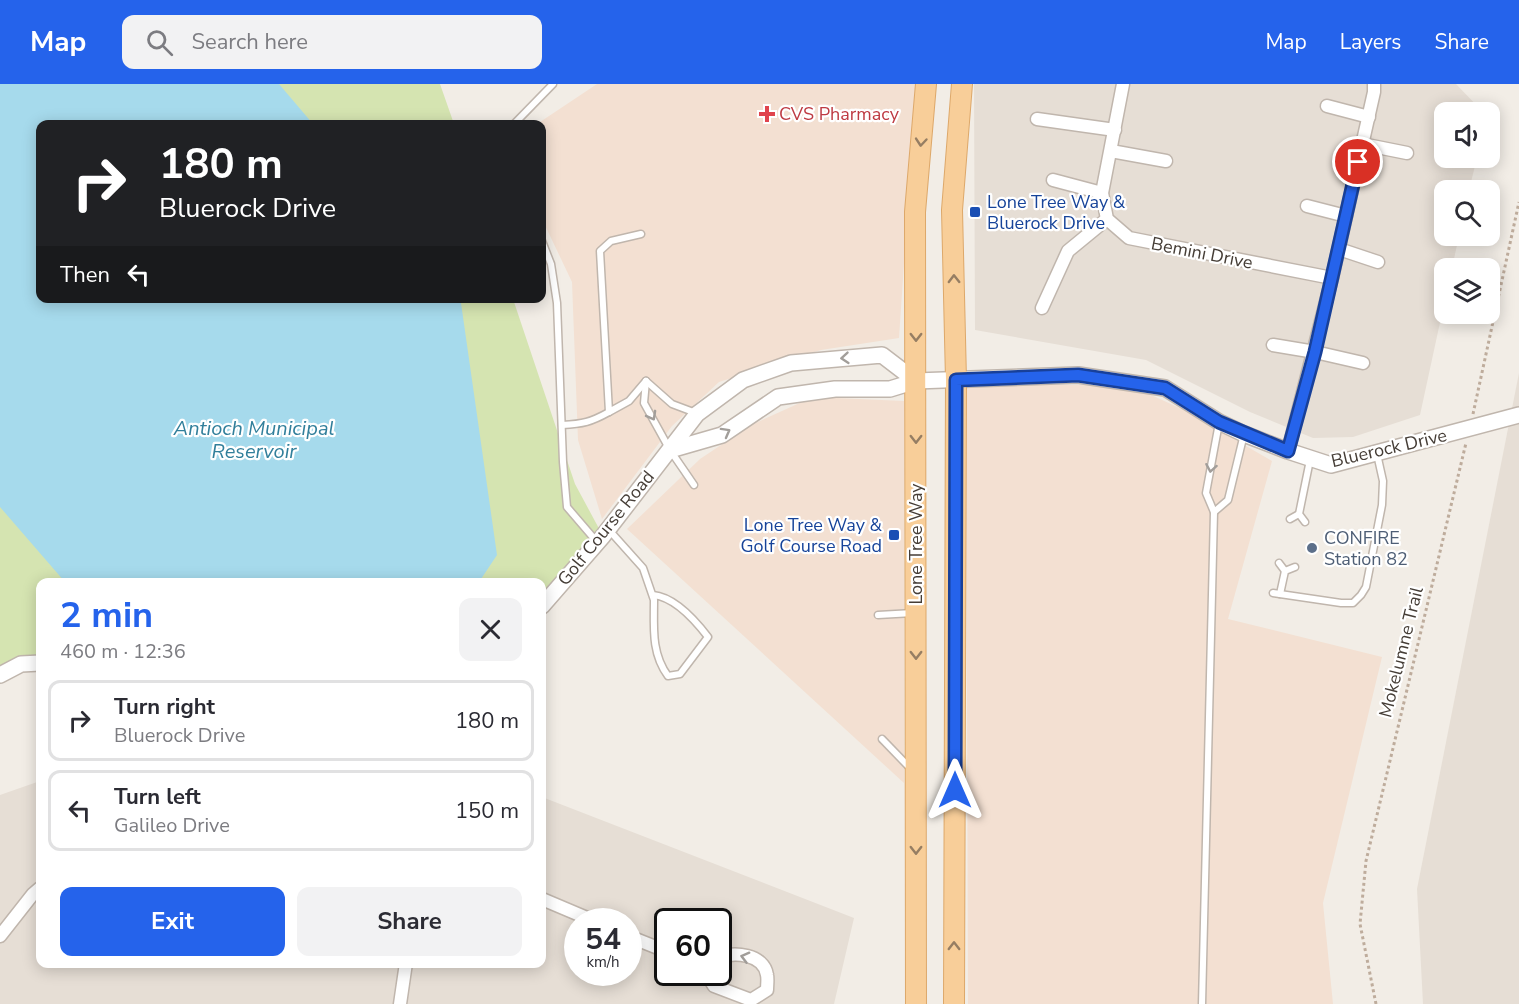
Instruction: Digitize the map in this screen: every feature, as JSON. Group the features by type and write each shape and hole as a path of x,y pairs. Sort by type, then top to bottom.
{"main road":[{"name":"Lone Tree Way","path":"916,1004 915,212 926,84"},
{"path":"954,1004 956,380 952,210 962,84"}],"street":[{"path":"1042,308 1068,251 1107,219 1102,193 1123,84"},
{"path":"1288,451 1315,352 1369,117 1374,84"},
{"path":"1327,106 1369,117"},
{"path":"1038,119 1114,130"},
{"path":"1362,144 1407,153"},
{"path":"1111,151 1166,161"},
{"path":"1053,180 1102,193"},
{"path":"1307,206 1346,216"},
{"name":"Bemini Drive","path":"1107,219 1129,238 1332,278"},
{"path":"1339,249 1378,262"},
{"path":"1273,345 1363,363"},
{"name":"Golf Course Road","path":"546,602 609,530 697,414 742,380 791,363 882,355 916,381"},
{"name":"Bluerock Drive","path":"916,381 1078,375 1165,388 1219,422 1244,434 1331,465 1519,415"},
{"path":"670,450 722,435 778,398 835,389 890,388 916,381"},
{"path":"0,675 21,664 36,663"},
{"path":"0,936 36,891"},
{"path":"546,901 564,908"},
{"path":"714,986 751,1000 767,990 767,974 762,963 748,956 732,953"},
{"path":"400,1004 405,968"}],"lane":[{"path":"518,120 553,84"},
{"path":"609,412 600,251 611,241 641,234"},
{"path":"546,252 551,264 557,303 567,507 598,543"},
{"path":"562,425 591,422 629,401 646,381"},
{"path":"646,381 672,404 697,414"},
{"path":"646,381 644,403 670,450 694,485"},
{"path":"1202,1004 1214,512 1206,493 1219,422"},
{"path":"1214,512 1228,500 1244,434"},
{"path":"1295,567 1286,572 1277,594 1341,603 1353,603 1361,595 1366,586 1382,506 1383,481 1377,453"},
{"path":"1305,522 1299,514 1310,459"},
{"path":"1290,519 1299,514"},
{"path":"609,530 643,568 652,595 654,600 654,644 660,665 668,676 674,676 680,674 708,637 683,610 662,596 652,595"},
{"path":"1279,563 1286,572"},
{"path":"878,615 916,612"},
{"path":"882,739 916,775"}],"path":[{"name":"Mokelumne Trail","path":"1376,1004 1360,924 1366,861 1469,430 1519,202"}],"shaded area":[{"path":"597,84 916,84 899,338 821,350 719,382 672,426 602,519 578,440 572,282 546,227 546,120 543,120"},
{"path":"974,84 1456,84 1473,102 1434,102 1434,168 1474,168 1472,180 1434,180 1434,246 1457,246 1454,258 1434,258 1434,324 1440,324 1420,415 1353,437 1313,438 1250,412 1146,360 975,330"},
{"path":"1519,373 1519,1004 1423,1004 1417,889"},
{"path":"966,385 1115,385 1149,394 1184,410 1272,461 1228,619 1382,657 1323,903 1333,1004 968,1004"},
{"path":"813,397 904,401 904,783 627,529 700,459 751,425"},
{"path":"36,782 36,968 546,968 546,799 854,918 834,1004 0,1004 0,795"}],"green space":[{"name":"Antioch Municipal Reservoir","path":"0,84 440,84 453,120 36,120 36,303 514,303 575,484 603,536 546,601 546,578 36,578 36,664 0,675"}],"water":[{"name":"Antioch Municipal Reservoir","path":"0,84 279,84 310,120 36,120 36,303 461,303 497,555 482,578 62,578 0,507"}],"place":[{"name":"CVS Pharmacy","path":"767,114"},
{"name":"Lone Tree Way & Bluerock Drive","path":"975,212"},
{"name":"Lone Tree Way & Golf Course Road","path":"894,535"},
{"name":"CONFIRE Station 82","path":"1312,548"}],"route":[{"path":"955,790 956,380 1078,375 1165,388 1219,422 1288,451 1315,352 1358,162"}]}
